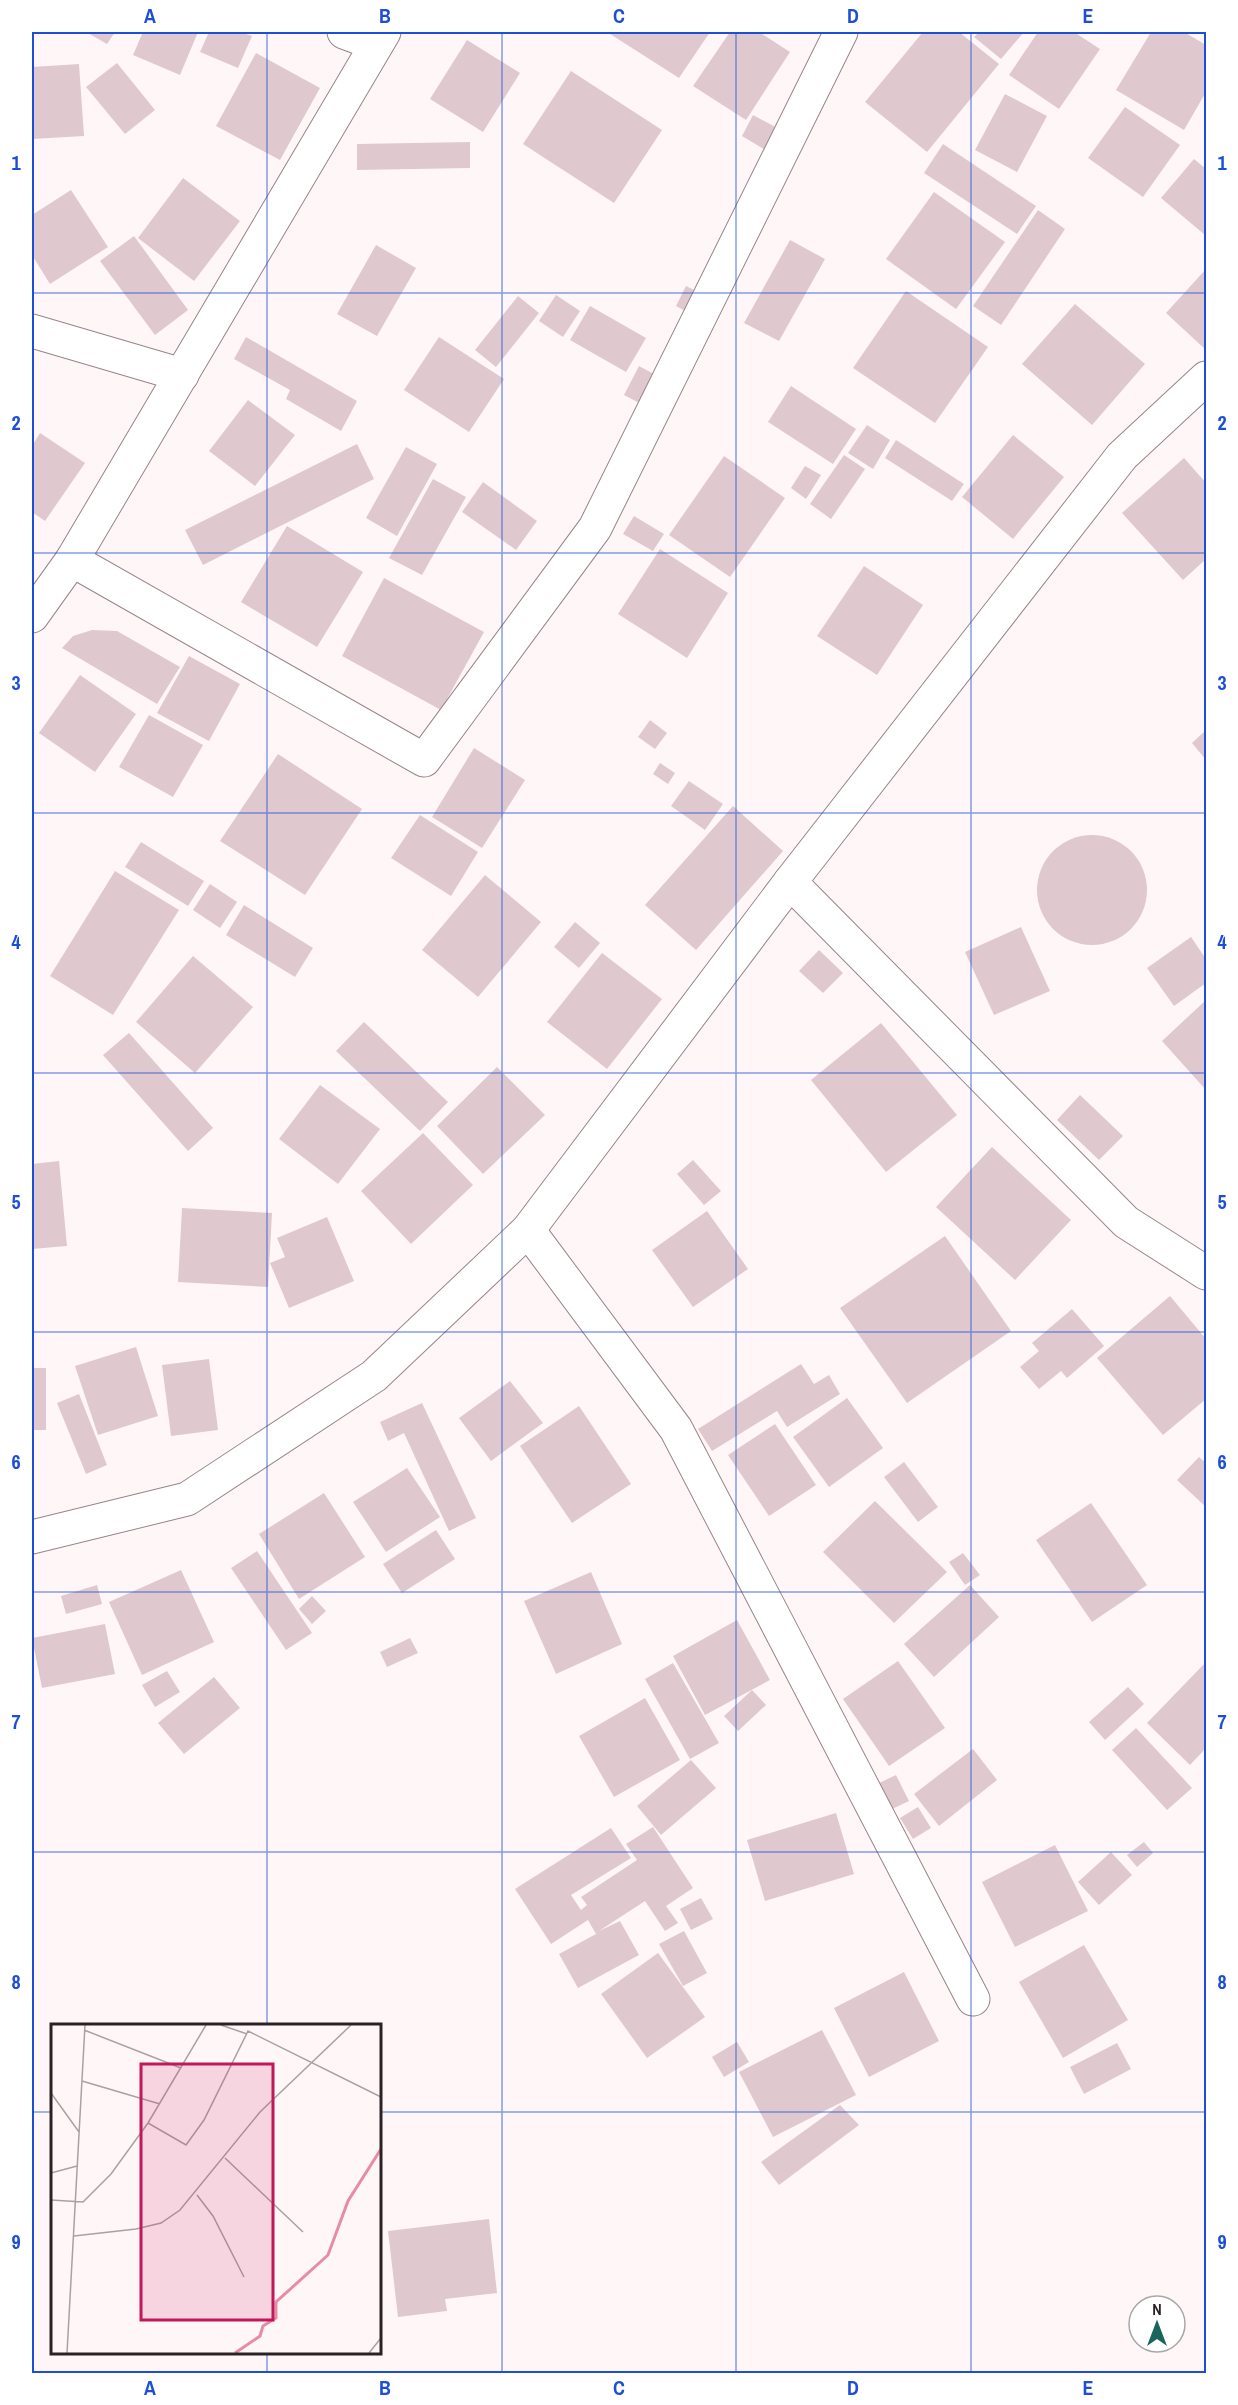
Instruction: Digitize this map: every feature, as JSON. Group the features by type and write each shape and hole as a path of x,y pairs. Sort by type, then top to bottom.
{"street":[{"path":"32,616 72,560 380,38 344,32"},
{"path":"72,560 424,760 596,528 841,32"},
{"path":"32,331 182,375"},
{"path":"32,1537 187,1499 374,1376 528,1230 790,882 1122,456 1206,378"},
{"path":"790,882 1126,1222 1206,1273"},
{"path":"528,1230 676,1429 973,1999"}],"building":[{"path":"86,32 115,32 107,44"},
{"path":"143,32 198,32 180,75 133,55"},
{"path":"209,32 240,32 252,36 238,68 200,52"},
{"path":"607,32 710,32 679,78"},
{"path":"730,32 759,32 790,52 746,120 693,86"},
{"path":"923,32 959,32 999,64 927,152 865,102"},
{"path":"979,32 1024,32 1001,59 974,37"},
{"path":"1038,32 1074,32 1100,49 1059,109 1009,75"},
{"path":"1151,32 1184,32 1206,45 1206,92 1184,130 1116,90"},
{"path":"467,40 520,73 483,132 430,99"},
{"path":"256,53 320,88 280,160 216,126"},
{"path":"117,63 155,110 125,134 86,87"},
{"path":"79,64 84,136 32,139 32,67"},
{"path":"571,71 662,130 614,203 523,144"},
{"path":"1005,94 1047,116 1017,172 975,150"},
{"path":"1125,107 1180,145 1143,197 1088,158"},
{"path":"753,115 779,129 767,151 742,136"},
{"path":"470,142 470,168 357,170 357,144"},
{"path":"943,144 1036,206 1017,234 924,173"},
{"path":"1194,159 1206,169 1205,235 1161,198"},
{"path":"183,178 240,221 194,281 138,238"},
{"path":"71,190 108,247 50,284 32,255 32,215"},
{"path":"934,192 1005,242 956,309 886,259"},
{"path":"1038,210 1065,229 1001,325 973,306"},
{"path":"134,236 188,310 155,335 100,261"},
{"path":"790,240 825,259 779,341 744,323"},
{"path":"376,245 416,268 377,336 337,314"},
{"path":"1206,269 1206,350 1166,313"},
{"path":"686,286 698,292 687,312 676,306"},
{"path":"906,291 988,347 935,423 853,368"},
{"path":"556,295 580,311 563,337 539,321"},
{"path":"518,296 539,313 496,367 475,350"},
{"path":"1075,304 1145,364 1092,425 1022,364"},
{"path":"590,306 646,338 626,372 570,340"},
{"path":"246,337 357,401 341,431 286,399 290,390 234,359"},
{"path":"439,337 504,379 469,432 404,390"},
{"path":"639,366 661,378 645,406 624,395"},
{"path":"791,386 856,429 833,464 768,422"},
{"path":"248,400 295,435 255,486 209,451"},
{"path":"867,425 890,440 873,469 848,453"},
{"path":"40,433 85,463 45,521 32,512 32,446"},
{"path":"1013,435 1064,477 1013,539 962,497"},
{"path":"896,440 964,484 952,501 885,458"},
{"path":"357,444 374,479 203,565 185,530"},
{"path":"406,447 437,464 397,536 366,518"},
{"path":"844,455 865,469 831,519 810,504"},
{"path":"724,456 785,498 730,577 669,535"},
{"path":"1184,458 1206,483 1206,559 1183,580 1122,513"},
{"path":"805,466 821,475 806,499 791,488"},
{"path":"433,479 466,497 422,575 389,558"},
{"path":"483,482 537,521 516,550 462,512"},
{"path":"634,516 664,534 653,551 623,534"},
{"path":"287,526 363,572 317,647 241,602"},
{"path":"660,549 728,593 687,658 618,614"},
{"path":"864,566 923,605 877,675 817,636"},
{"path":"384,578 484,632 441,710 342,656"},
{"path":"92,630 117,631 180,667 157,704 62,648 73,636"},
{"path":"189,656 240,684 209,741 157,713"},
{"path":"80,675 136,714 95,772 39,733"},
{"path":"149,715 203,745 173,797 119,767"},
{"path":"650,720 667,733 655,749 638,737"},
{"path":"1206,730 1206,760 1192,743"},
{"path":"474,748 525,780 482,848 432,817"},
{"path":"278,754 362,809 305,895 220,841"},
{"path":"660,763 675,773 668,784 653,774"},
{"path":"689,781 723,804 705,830 671,806"},
{"path":"733,806 783,851 696,950 645,905"},
{"path":"420,815 478,852 451,896 391,858"},
{"path":"1092,835 1113,839 1131,851 1143,869 1147,890 1143,911 1131,929 1113,941 1092,945 1071,941 1053,929 1041,911 1037,890 1041,869 1053,851 1071,839"},
{"path":"141,842 204,881 188,906 125,867"},
{"path":"115,871 179,910 113,1015 50,976"},
{"path":"485,875 541,922 478,997 422,950"},
{"path":"210,884 237,902 220,928 193,910"},
{"path":"244,905 313,948 295,977 226,935"},
{"path":"575,922 600,943 579,968 554,947"},
{"path":"1021,927 1050,991 994,1015 965,952"},
{"path":"1191,937 1206,959 1206,983 1174,1006 1147,968"},
{"path":"819,950 843,973 823,993 799,971"},
{"path":"602,953 662,999 607,1069 547,1022"},
{"path":"193,956 253,1007 195,1073 136,1022"},
{"path":"1206,1000 1206,1090 1162,1041"},
{"path":"364,1022 448,1102 420,1131 336,1051"},
{"path":"881,1023 957,1115 886,1172 811,1080"},
{"path":"129,1033 213,1128 188,1151 103,1055"},
{"path":"497,1067 545,1115 483,1174 437,1126"},
{"path":"320,1085 380,1129 338,1184 279,1139"},
{"path":"1080,1095 1123,1136 1099,1160 1057,1120"},
{"path":"423,1133 473,1185 411,1244 361,1191"},
{"path":"992,1147 1071,1220 1015,1280 936,1207"},
{"path":"693,1160 721,1191 704,1205 677,1174"},
{"path":"59,1161 67,1246 32,1249 32,1164"},
{"path":"182,1208 272,1213 268,1287 178,1282"},
{"path":"707,1211 748,1269 693,1307 652,1250"},
{"path":"327,1217 354,1281 289,1308 270,1263 285,1257 277,1238"},
{"path":"945,1236 1011,1331 907,1403 840,1308"},
{"path":"1170,1296 1206,1339 1206,1399 1163,1435 1097,1358"},
{"path":"1072,1309 1104,1346 1067,1378 1061,1371 1039,1389 1020,1367 1039,1351 1032,1343"},
{"path":"136,1347 158,1416 98,1435 75,1366"},
{"path":"209,1359 218,1430 171,1436 162,1365"},
{"path":"801,1364 814,1384 829,1375 840,1394 787,1427 777,1411 712,1451 698,1429"},
{"path":"32,1368 46,1368 46,1430 32,1430"},
{"path":"510,1381 543,1423 491,1461 459,1418"},
{"path":"79,1394 107,1465 86,1474 57,1403"},
{"path":"847,1398 883,1448 829,1487 793,1437"},
{"path":"422,1403 476,1518 449,1531 404,1433 388,1441 380,1422"},
{"path":"579,1406 631,1484 572,1523 520,1446"},
{"path":"775,1424 816,1485 769,1516 728,1455"},
{"path":"1199,1457 1206,1463 1206,1507 1177,1480"},
{"path":"904,1462 938,1507 918,1522 884,1477"},
{"path":"407,1468 440,1517 386,1552 353,1502"},
{"path":"324,1493 365,1557 299,1599 259,1534"},
{"path":"875,1501 947,1572 894,1623 823,1552"},
{"path":"1091,1503 1147,1585 1092,1622 1036,1540"},
{"path":"436,1530 455,1559 402,1593 383,1564"},
{"path":"257,1551 312,1633 286,1650 231,1568"},
{"path":"963,1553 980,1575 965,1585 949,1562"},
{"path":"181,1570 214,1642 142,1675 109,1602"},
{"path":"591,1572 622,1644 556,1674 524,1601"},
{"path":"97,1585 102,1604 66,1614 61,1596"},
{"path":"970,1585 999,1617 934,1677 904,1644"},
{"path":"312,1596 326,1611 312,1624 299,1609"},
{"path":"737,1620 770,1680 705,1715 673,1656"},
{"path":"105,1624 115,1674 42,1688 32,1638"},
{"path":"410,1638 418,1653 387,1667 380,1652"},
{"path":"898,1661 945,1728 889,1766 843,1699"},
{"path":"1206,1662 1206,1748 1190,1765 1147,1723"},
{"path":"673,1663 719,1743 690,1759 645,1679"},
{"path":"167,1671 180,1692 155,1707 142,1685"},
{"path":"214,1677 240,1708 184,1754 158,1723"},
{"path":"1128,1687 1144,1704 1105,1740 1089,1722"},
{"path":"752,1690 766,1705 738,1731 724,1716"},
{"path":"645,1698 680,1760 614,1797 579,1736"},
{"path":"1136,1728 1192,1788 1167,1810 1112,1750"},
{"path":"973,1749 997,1780 939,1826 914,1794"},
{"path":"691,1760 716,1788 661,1835 637,1806"},
{"path":"896,1775 909,1801 890,1810 877,1784"},
{"path":"918,1807 931,1828 913,1839 900,1818"},
{"path":"836,1813 854,1874 765,1901 747,1840"},
{"path":"653,1827 693,1888 666,1906 678,1923 665,1931 645,1901 599,1931 620,1921 639,1955 578,1988 559,1954 596,1934 588,1920 551,1944 515,1889 611,1828 631,1858 571,1895 581,1910 587,1905 581,1897 637,1860 626,1844"},
{"path":"1144,1842 1153,1853 1137,1867 1127,1855"},
{"path":"1055,1845 1088,1911 1015,1947 982,1882"},
{"path":"1111,1852 1132,1875 1099,1905 1078,1882"},
{"path":"701,1898 713,1919 691,1930 680,1909"},
{"path":"684,1931 707,1973 683,1986 659,1944"},
{"path":"1084,1945 1128,2020 1063,2058 1019,1982"},
{"path":"658,1953 705,2017 647,2058 601,1994"},
{"path":"904,1972 939,2041 869,2077 834,2008"},
{"path":"822,2030 856,2095 773,2137 739,2072"},
{"path":"737,2042 749,2062 724,2077 712,2057"},
{"path":"1117,2043 1131,2069 1084,2094 1070,2067"},
{"path":"840,2105 859,2125 779,2185 761,2162"},
{"path":"489,2219 497,2293 445,2299 447,2311 398,2317 388,2231"}]}
